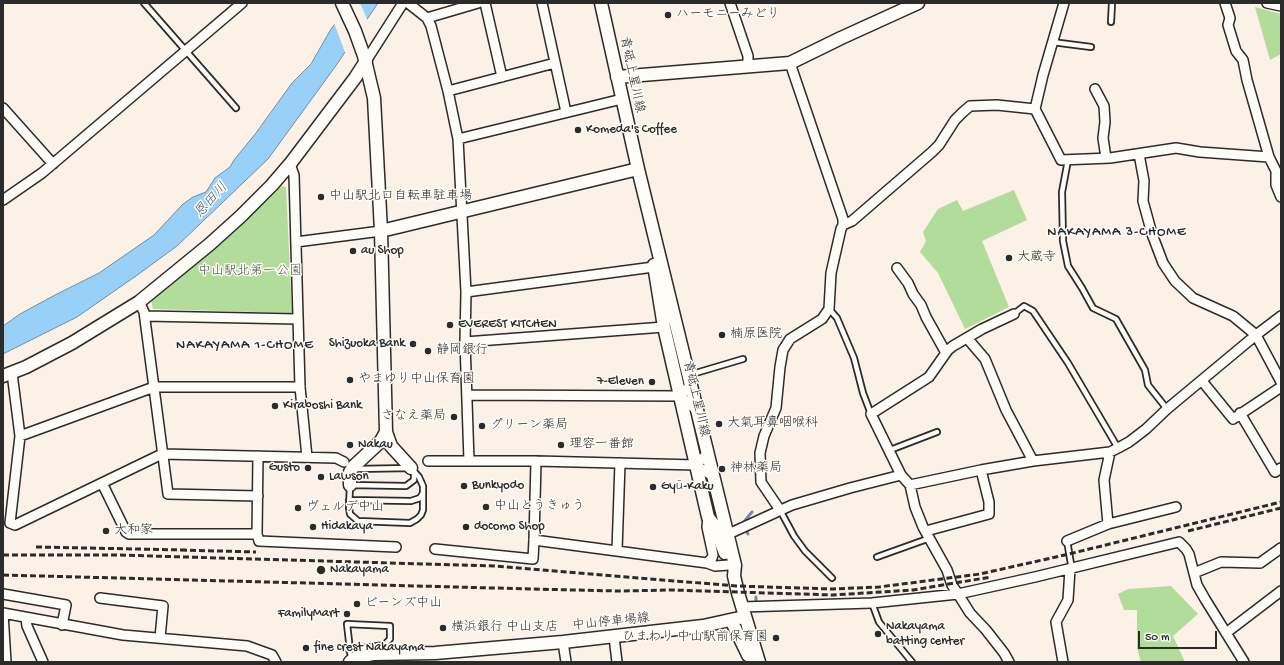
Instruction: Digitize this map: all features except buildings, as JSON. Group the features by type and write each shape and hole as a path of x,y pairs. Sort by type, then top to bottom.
{"street":[{"path":"3,200 27,185 53,164 242,3"},
{"path":"342,3 365,58 374,98 381,231 386,432 391,446 411,468"},
{"path":"350,485 350,472 348,465 336,458 162,454 15,525 10,523 20,436 7,374 72,343 139,302 210,244 241,216 272,185 290,164 355,78 365,58 403,3"},
{"path":"408,3 427,18 431,26 448,91 458,139 466,292 465,342 467,395 465,461"},
{"path":"427,18 478,3"},
{"path":"485,3 502,77"},
{"path":"542,3 566,112"},
{"name":"青砥上星川線","path":"601,3 651,223 658,267 664,327 708,517 724,537"},
{"path":"730,3 748,56 748,67"},
{"path":"617,77 790,63 918,3"},
{"path":"1064,3 1052,42 1035,109 1061,160 1106,158 1176,148 1200,152 1268,157"},
{"path":"1225,3 1230,18 1228,25 1236,51 1243,60 1268,157 1279,171 1276,185 1281,197"},
{"path":"1267,3 1281,6"},
{"path":"448,91 555,63"},
{"path":"780,510 761,482 760,453 764,436 776,408 779,373 783,350 790,339 822,319 829,309 831,273 843,225 843,219 790,63"},
{"path":"1095,89 1104,106 1105,122 1103,138 1106,158"},
{"path":"458,139 622,99"},
{"path":"843,225 852,221 939,145 962,112 970,106 997,106 1035,109"},
{"path":"3,108 53,164"},
{"path":"1138,154 1144,181 1144,201 1152,234 1163,263 1175,281 1193,298 1233,316 1256,335 1281,382"},
{"path":"290,164 294,175 300,387 307,457"},
{"path":"296,242 381,231 638,169"},
{"path":"466,292 658,267"},
{"name":"青砥上星川線","path":"658,267 673,310 714,478 724,537 735,565 732,570 758,662"},
{"path":"897,268 921,305 946,353"},
{"path":"139,302 145,316 168,494 258,496"},
{"path":"664,327 673,310"},
{"path":"1009,662 986,630 970,613 952,584 947,570 915,507 910,485 901,475 890,450 870,414 929,377 952,346 982,329 1014,314"},
{"path":"145,316 298,319"},
{"path":"910,485 1033,461 1114,450 1129,442 1146,429 1167,409 1281,316"},
{"path":"465,342 664,327 679,335"},
{"path":"967,338 985,360 1006,410 1033,461"},
{"path":"680,396 690,380"},
{"path":"1202,381 1233,419 1281,387"},
{"path":"20,436 154,387 300,387"},
{"path":"467,395 680,396 698,411"},
{"path":"1240,413 1275,472 1281,468"},
{"path":"348,465 381,441 386,432"},
{"path":"1108,524 1104,480 1114,450"},
{"path":"696,465 708,452"},
{"path":"258,456 257,534 259,541 396,547"},
{"path":"428,461 536,461 696,465 714,478"},
{"path":"435,549 533,559 536,461"},
{"path":"617,551 620,463"},
{"path":"928,535 989,514 989,502 982,470"},
{"path":"724,537 780,510 850,488 901,475"},
{"path":"102,483 126,532 129,534 257,534"},
{"path":"1067,541 1108,524 1176,507"},
{"path":"707,564 713,555 707,527 708,517"},
{"path":"534,540 707,564 732,570"},
{"path":"743,612 872,603 958,594 1070,569 1178,542 1186,548 1197,585 1244,662"},
{"path":"1194,573 1221,562 1260,563 1281,548"},
{"path":"1063,662 1056,622 1068,600 1070,569"},
{"path":"1226,633 1281,591"},
{"path":"3,594 66,605 62,625"},
{"path":"100,598 163,606 160,638"},
{"name":"中山停車場線","path":"350,658 385,654 433,658 614,637 703,626 731,620 743,612"},
{"path":"6,662 3,613 123,635 246,646 272,655 276,662"},
{"path":"26,618 27,626 43,662"},
{"path":"731,620 748,655 758,662"},
{"path":"614,637 616,662"},
{"path":"563,642 566,662"}],"lane":[{"path":"144,3 236,108"},
{"path":"1111,22 1112,3"},
{"path":"1052,42 1091,47"},
{"path":"1068,160 1062,192 1063,241 1068,266 1093,308 1116,319 1145,370 1148,385 1167,409"},
{"path":"1014,314 1024,306 1033,311 1068,363 1114,450"},
{"path":"829,309 836,318 854,358 870,414"},
{"path":"676,378 690,380 743,360"},
{"path":"890,450 937,432"},
{"path":"348,465 411,468 419,476 423,486 423,510 417,519 410,522 358,521 350,514 350,485 406,486 414,480 414,472 411,468"},
{"path":"349,500 411,501 420,498 423,493"},
{"path":"780,510 794,536 805,551 832,578"},
{"path":"877,557 928,535"},
{"path":"1067,541 1071,564 1070,569"},
{"path":"872,603 879,622 912,662"},
{"path":"350,658 347,624 390,626 390,638 385,654"}],"green space":[{"path":"1255,7 1281,14 1281,54 1270,60"},
{"name":"中山駅北第一公園","path":"282,186 286,187 292,313 153,309 151,300 219,246"},
{"path":"1014,190 1027,220 982,241 1009,307 965,329 938,273 920,252 926,241 923,232 938,209 957,200 963,211"},
{"path":"1171,586 1198,614 1173,636 1185,662 1141,662 1137,648 1137,610 1124,610 1118,594 1128,589"}],"water":[{"name":"恩田川","path":"351,3 378,3 335,67 268,159 177,246 77,317 3,354 3,326 20,314 99,273 154,235 183,204 193,197 206,192 215,178 230,167 292,83 311,64 331,29"}],"pier":[{"path":"349,3 360,3 368,21 346,55 334,23"}],"waterway":[{"path":"748,534 743,523 752,512"}],"railway":[{"path":"3,555 117,555 494,566 736,586 833,589 879,587 980,574 1069,554 1281,502"},
{"path":"1188,531 1281,508"},
{"path":"36,547 186,550"},
{"path":"181,550 256,552"},
{"path":"3,575 531,589 619,591 672,590 833,595 913,590 991,577"}],"place":[{"name":"ハーモニーみどり","path":"668,15"},
{"name":"Komeda's Coffee","path":"578,130"},
{"name":"中山駅北口自転車駐車場","path":"321,197"},
{"name":"au Shop","path":"353,251"},
{"name":"大蔵寺","path":"1009,258"},
{"name":"EVEREST KITCHEN","path":"450,325"},
{"name":"楠原医院","path":"722,335"},
{"name":"Shizuoka Bank","path":"413,344"},
{"name":"静岡銀行","path":"428,351"},
{"name":"やまゆり中山保育園","path":"350,380"},
{"name":"7-Eleven","path":"652,382"},
{"name":"Kiraboshi Bank","path":"275,406"},
{"name":"さなえ薬局","path":"454,417"},
{"name":"大氣耳鼻咽喉科","path":"719,424"},
{"name":"グリーン薬局","path":"482,426"},
{"name":"Nakau","path":"350,445"},
{"name":"理容一番館","path":"561,445"},
{"name":"Gusto","path":"308,468"},
{"name":"神林薬局","path":"722,469"},
{"name":"Lawson","path":"321,477"},
{"name":"Bunkyodo","path":"464,486"},
{"name":"Gyū-Kaku","path":"653,487"},
{"name":"中山とうきゅう","path":"486,507"},
{"name":"ヴェルデ中山","path":"298,508"},
{"name":"Hidakaya","path":"313,527"},
{"name":"docomo Shop","path":"466,527"},
{"name":"大和家","path":"106,531"},
{"name":"Nakayama","path":"321,570"},
{"name":"ビーンズ中山","path":"357,604"},
{"name":"FamilyMart","path":"347,614"},
{"name":"横浜銀行 中山支店","path":"443,628"},
{"name":"Nakayama batting center","path":"878,634"},
{"name":"ひまわり 中山駅前保育園","path":"776,638"},
{"name":"fine crest Nakayama","path":"306,648"}],"district":[{"name":"NAKAYAMA 3-CHOME","path":"1117,233"},
{"name":"NAKAYAMA 1-CHOME","path":"245,346"}]}
